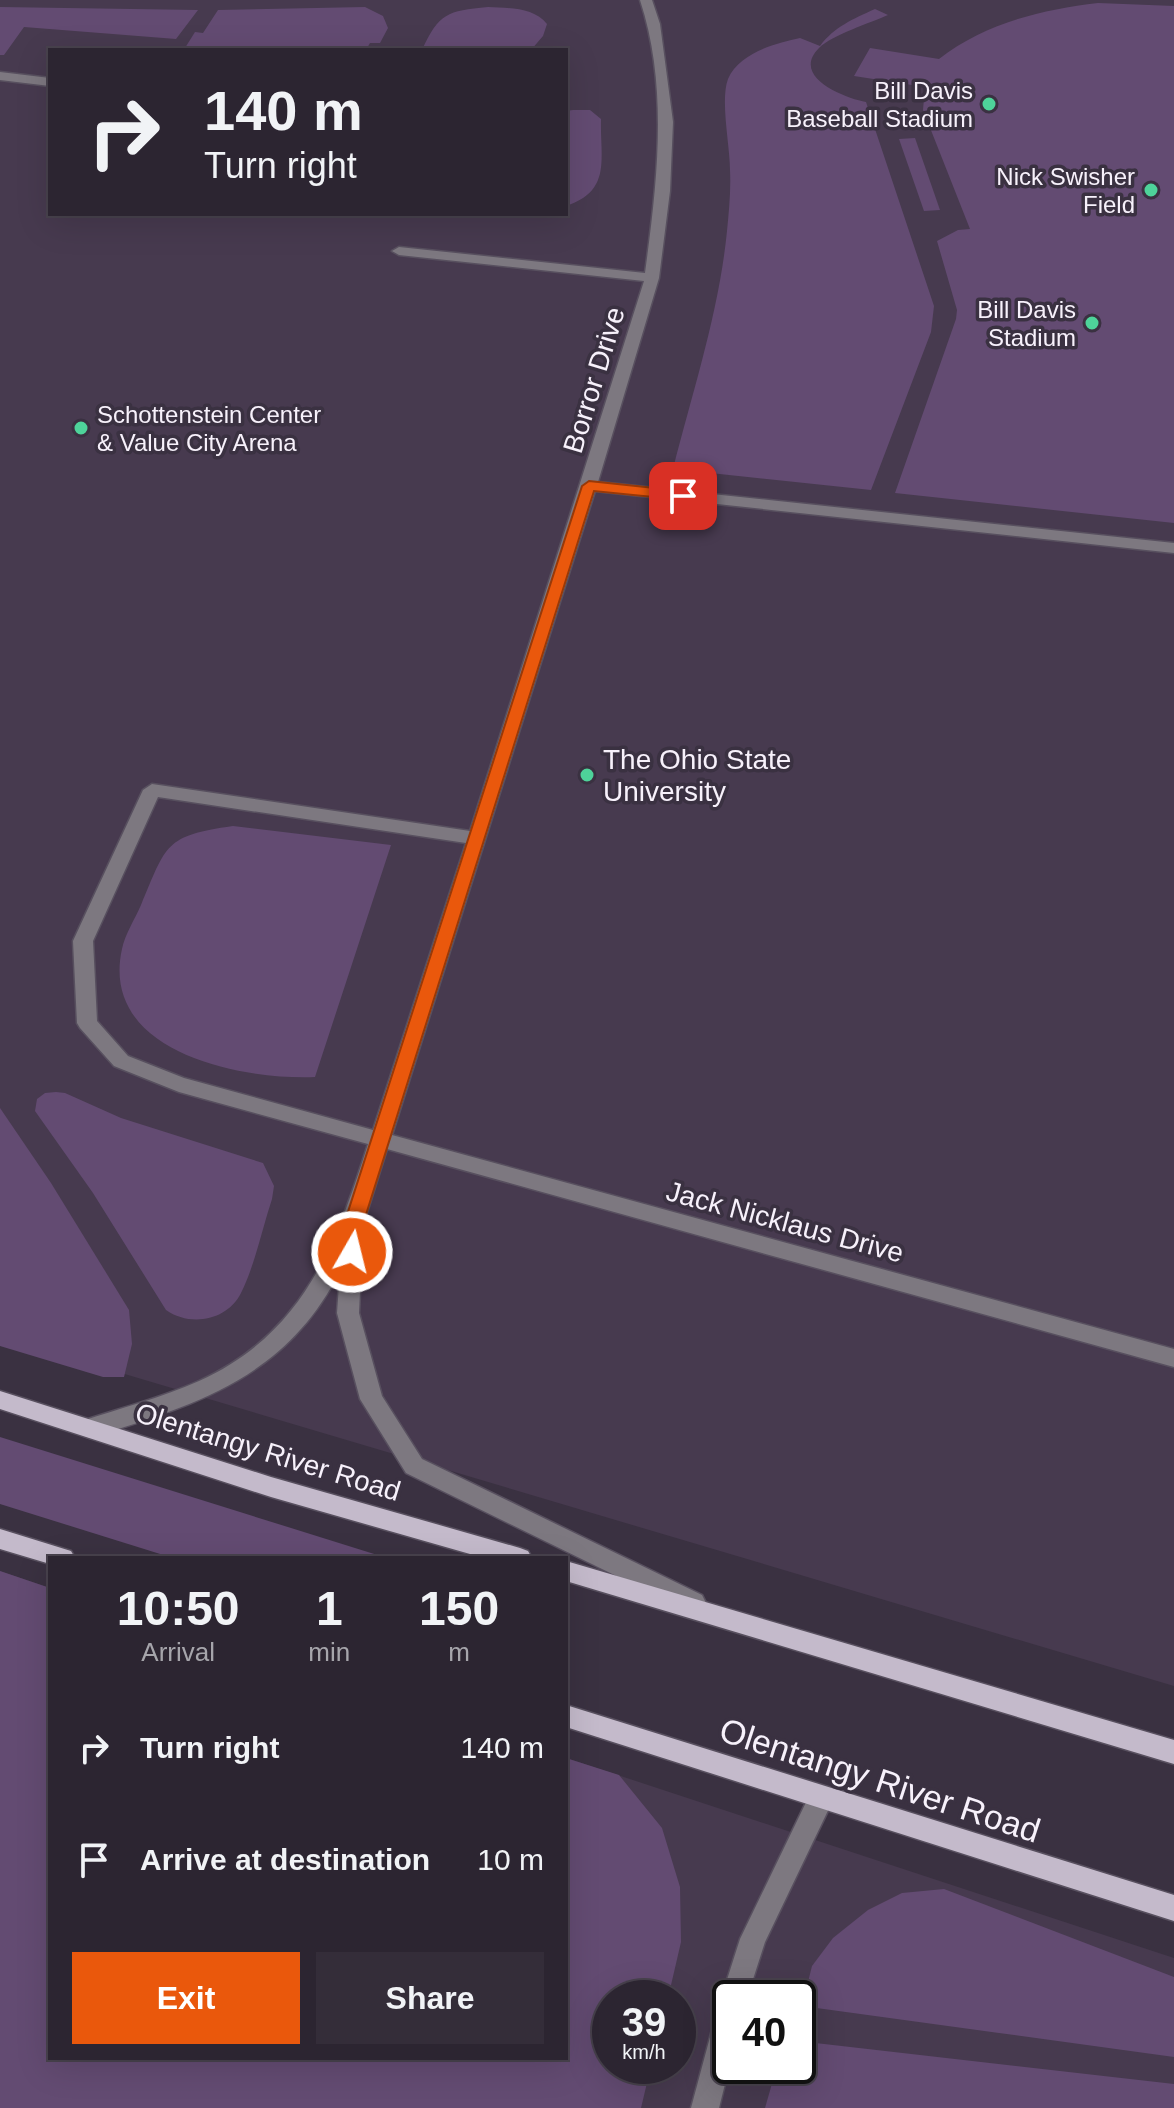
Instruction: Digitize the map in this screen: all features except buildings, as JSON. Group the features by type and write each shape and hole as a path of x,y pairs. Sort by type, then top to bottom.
{"main road":[{"name":"Olentangy River Road","path":"0,1400 271,1487 513,1556"},
{"path":"0,1539 56,1556"},
{"path":"568,1572 1174,1752"},
{"name":"Olentangy River Road","path":"568,1717 1174,1908"}],"street":[{"name":"Borror Drive","path":"354,1221 589,486 652,278 663,191 666,122 654,24 646,0"},
{"path":"0,76 48,82"},
{"path":"399,251 652,278"},
{"path":"589,486 1174,548"},
{"name":"Jack Nicklaus Drive","path":"475,838 152,790 83,941 87,1023 121,1061 179,1084 1174,1358"},
{"path":"90,1428 195,1395 256,1362 308,1308 354,1221"},
{"path":"354,1221 348,1313 371,1399 414,1466 720,1616"},
{"path":"740,1980 753,1939 821,1798"},
{"path":"705,2108 712,2081"}],"shaded area":[{"name":"The Ohio State University","path":"0,0 1174,0 1174,1686 0,1337"},
{"name":"Bill Davis Stadium","path":"1098,3 1174,6 1174,523 895,493 956,319 957,310 937,241 958,230 970,229 923,110 925,87 854,76 870,48 939,59 994,27 1035,14"},
{"path":"0,7 198,10 176,39 24,27 4,55 0,55"},
{"path":"365,7 383,16 388,28 380,43 370,43 367,48 185,48 195,32 203,33 218,10"},
{"path":"488,7 520,10 535,14 547,24 543,36 533,48 423,48 440,21 463,10"},
{"path":"875,9 888,15 825,43 812,58 811,68 816,77 834,91 866,102 934,306 931,332 871,490 673,469 712,321 723,261 730,185 725,111 728,79 741,62 759,51 800,38 820,46 838,29"},
{"path":"590,110 601,119 602,160 597,182 591,192 568,205 568,111"},
{"path":"915,138 940,210 924,211 899,139"},
{"path":"233,826 391,845 315,1077 251,1073 182,1053 154,1036 132,1013 121,984 123,943 163,856 180,839"},
{"path":"45,1093 65,1093 121,1118 263,1163 274,1186 272,1199 246,1282 227,1310 197,1319 166,1310 93,1193 35,1111 37,1099"},
{"path":"0,1108 51,1183 129,1310 132,1344 124,1377 103,1377 0,1346"},
{"path":"0,1437 381,1556 167,1556 0,1504"},
{"path":"0,1571 48,1587 48,2060 568,2060 568,1759 1174,1958 1174,2108 0,2108"},
{"path":"0,1571 48,1587 48,2060 568,2060 568,1759 619,1775 662,1828 680,1887 681,1942 672,1980 592,1980 592,2084 647,2084 641,2108 0,2108"},
{"path":"944,1889 1174,1977 1174,2057 816,2008 816,1980 808,1980 812,1966 833,1938 868,1910 902,1893"},
{"path":"816,2043 1174,2084 1174,2108 765,2108 772,2084 816,2084"}],"place":[{"name":"Bill Davis Baseball Stadium","path":"989,104"},
{"name":"Nick Swisher Field","path":"1151,190"},
{"name":"Bill Davis Stadium","path":"1092,323"},
{"name":"Schottenstein Center & Value City Arena","path":"81,428"},
{"name":"The Ohio State University","path":"587,775"}],"route":[{"path":"352,1252 354,1221 589,486 683,496"}]}
